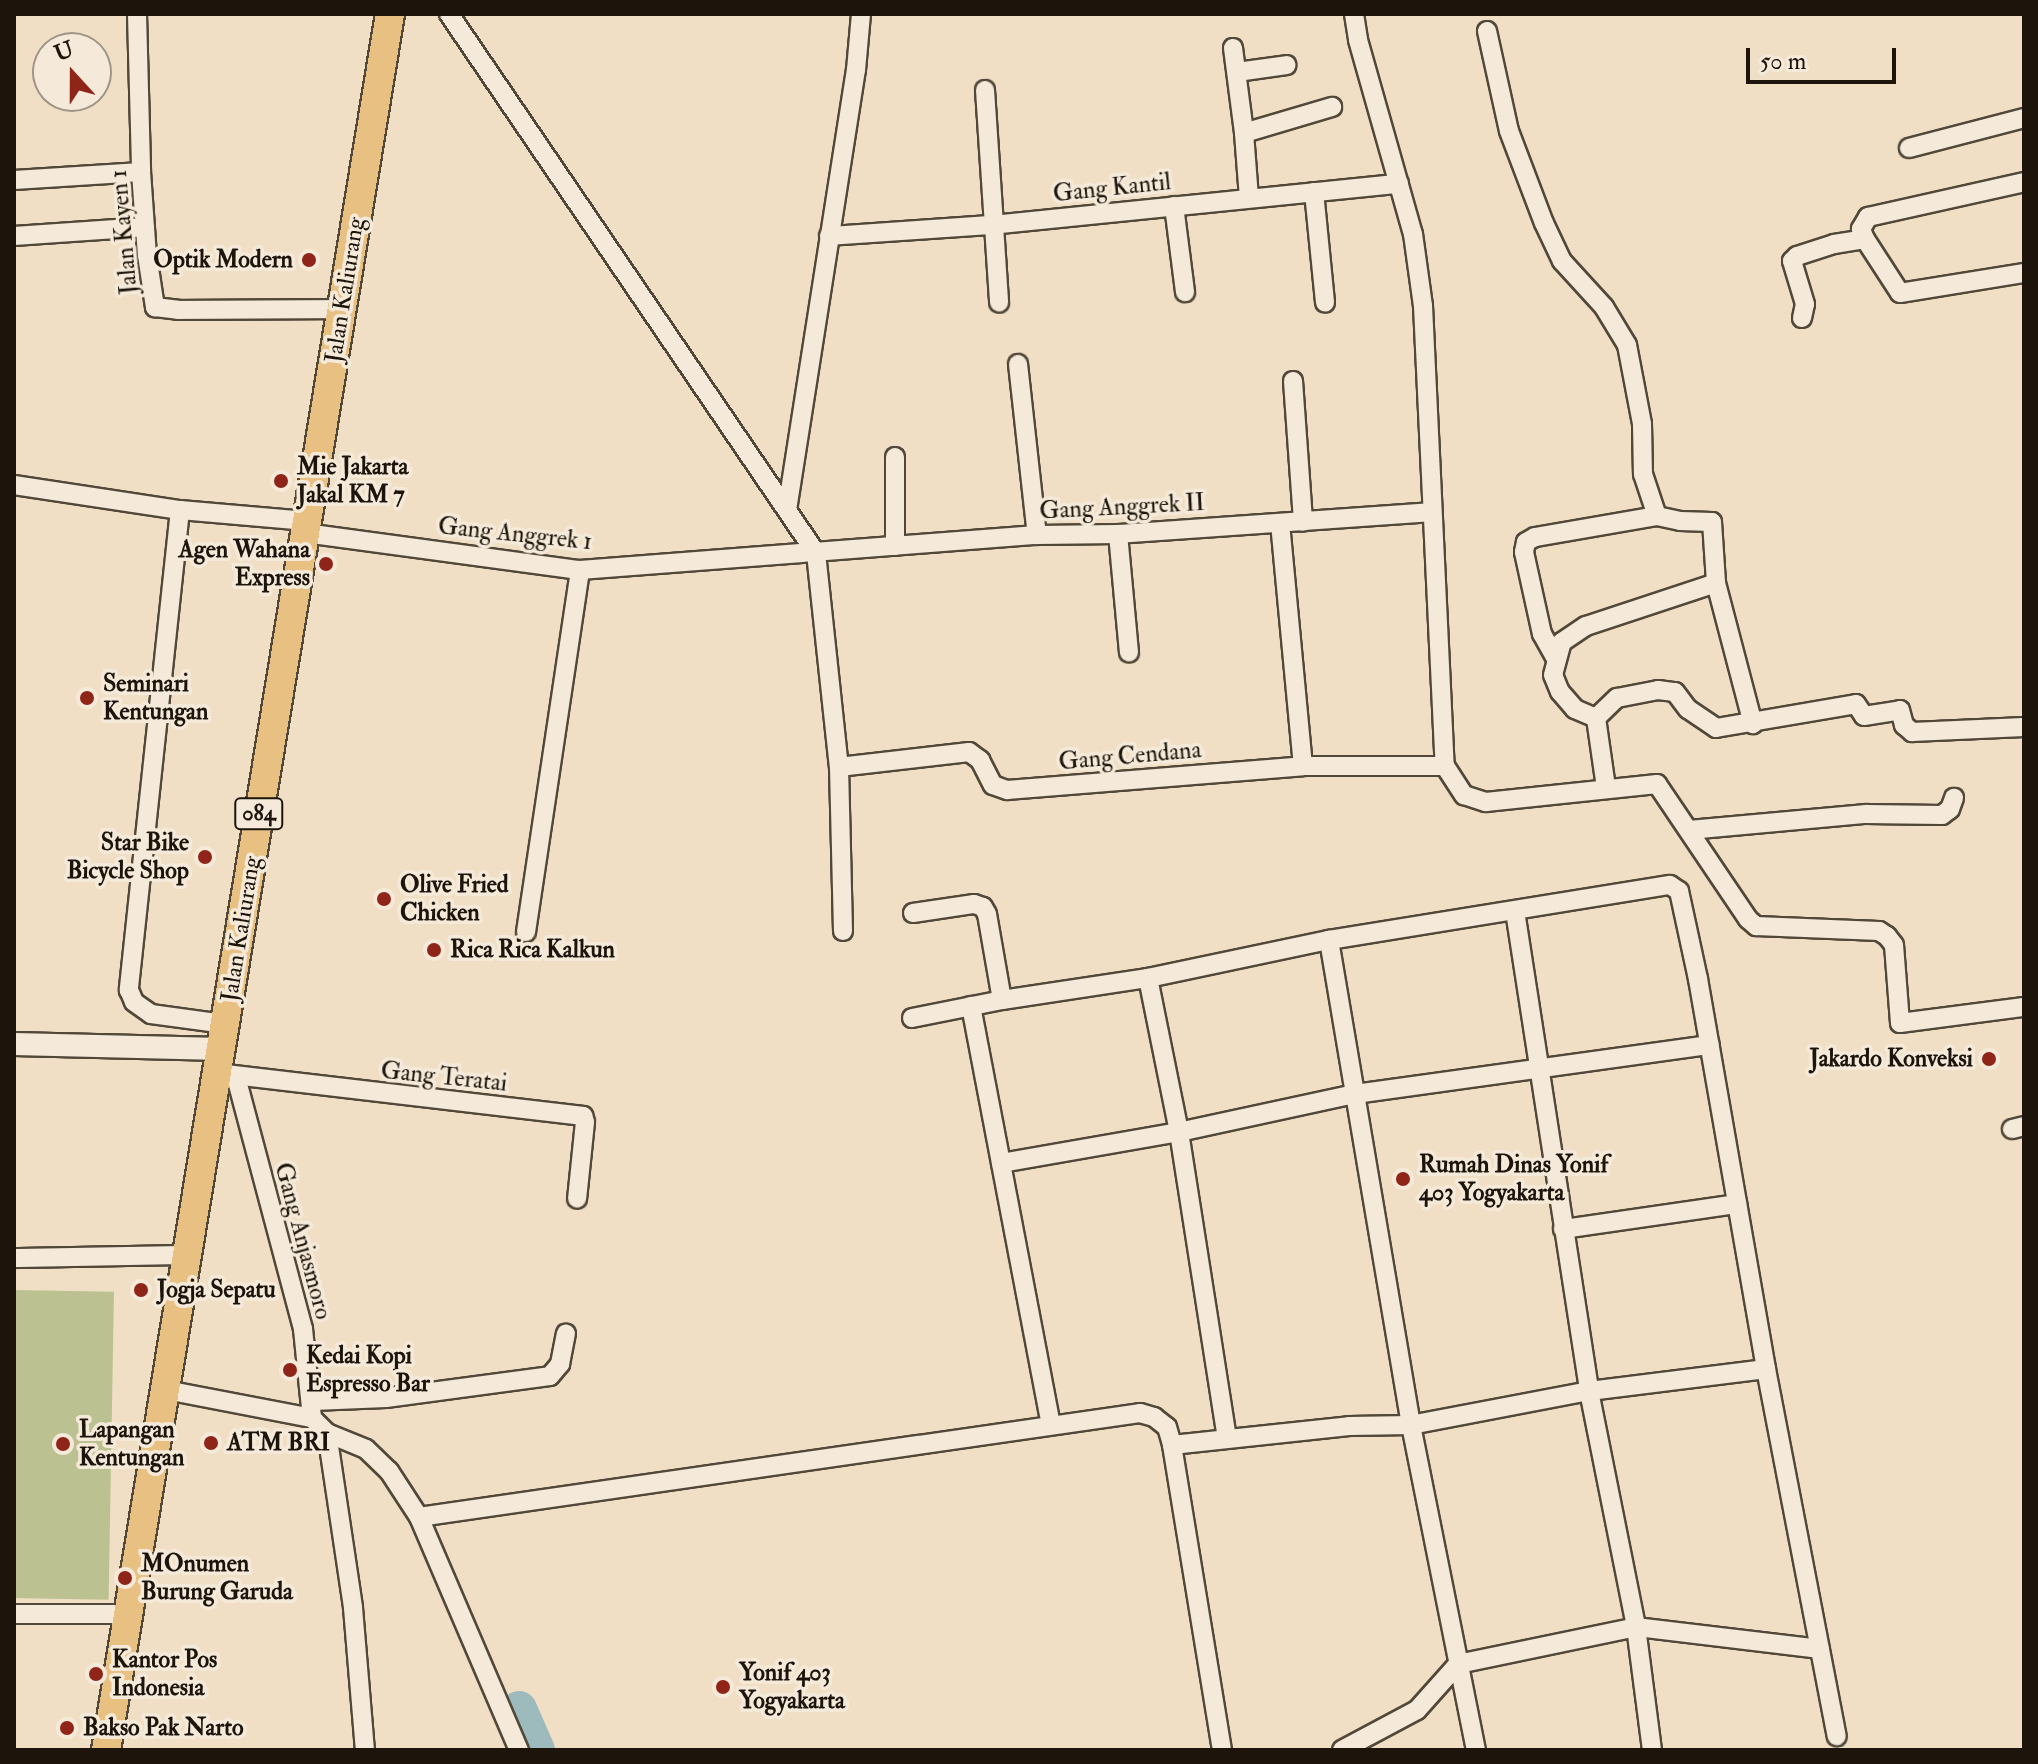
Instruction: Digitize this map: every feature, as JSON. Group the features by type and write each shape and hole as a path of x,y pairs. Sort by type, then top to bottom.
{"main road":[{"name":"Jalan Kaliurang","path":"106,1750 187,1255 225,1056 306,527 390,14"}],"street":[{"name":"Jalan Kayen 1","path":"137,14 141,172 153,302 160,309 342,309"},
{"path":"449,14 816,553 839,767 843,931"},
{"path":"787,510 861,14"},
{"path":"1354,14 1358,40 1413,234 1423,306 1445,766 1464,795 1486,802 1657,784 1748,919 1756,926 1879,931 1887,936 1894,945 1900,1023 2024,1007"},
{"path":"1487,31 1509,131 1544,223 1562,261 1604,307 1627,345 1642,424 1643,474 1657,516"},
{"path":"1233,48 1249,198"},
{"path":"1237,72 1287,65"},
{"path":"985,90 999,303"},
{"path":"1244,133 1332,107"},
{"path":"1909,148 2024,118"},
{"path":"14,180 141,172"},
{"path":"2024,182 1868,217 1861,229 1900,293 2024,273"},
{"name":"Gang Kantil","path":"829,236 992,225 1399,184"},
{"path":"1314,192 1325,302"},
{"path":"1174,206 1185,292"},
{"path":"14,236 145,227"},
{"path":"1802,318 1805,304 1794,258 1834,244 1865,239"},
{"path":"1018,364 1037,535"},
{"path":"1293,381 1303,522"},
{"path":"895,457 895,546"},
{"name":"Gang Anggrek 1","path":"14,485 580,570 816,553"},
{"path":"180,510 129,990 134,1002 151,1014 225,1056"},
{"name":"Gang Anggrek II","path":"816,553 1037,535 1118,534 1431,512"},
{"path":"1556,659 1542,634 1524,552 1526,542 1535,537 1657,516 1680,521 1712,522 1716,583 1753,724"},
{"path":"1280,523 1303,766"},
{"path":"1118,534 1129,652"},
{"path":"526,932 580,570"},
{"path":"1596,718 1575,709 1560,692 1553,675 1562,642 1586,626 1716,583"},
{"path":"1596,718 1617,698 1658,690 1675,692 1688,709 1716,728 1856,704 1864,716 1900,710 1904,725 1912,732 2024,727"},
{"path":"1596,718 1606,787"},
{"name":"Gang Cendana","path":"839,767 969,752 980,760 993,785 1007,790 1303,766 1445,766"},
{"path":"1689,830 1866,814 1942,815 1950,809 1954,798"},
{"path":"912,1018 1002,1000 1148,978 1329,940 1656,885 1670,885 1679,891 1837,1736"},
{"path":"913,913 974,904 983,907 987,914 1002,1000"},
{"path":"1515,911 1589,1391 1636,1627 1652,1750"},
{"path":"1329,940 1411,1425 1476,1750"},
{"path":"1148,978 1179,1132 1227,1438"},
{"path":"971,1006 1051,1424"},
{"path":"14,1044 225,1056"},
{"path":"1001,1163 1179,1132 1355,1094 1710,1045"},
{"name":"Gang Teratai","path":"225,1056 583,1116 577,1199"},
{"name":"Gang Anjasmoro","path":"225,1056 303,1329 312,1410"},
{"path":"1563,1229 1737,1204"},
{"path":"14,1258 187,1255"},
{"path":"166,1390 312,1410 550,1376 559,1369 566,1334"},
{"path":"1172,1445 1411,1425 1589,1391 1766,1369"},
{"path":"312,1410 327,1433 353,1608 365,1750"},
{"path":"419,1517 1051,1424 1140,1413 1154,1417 1167,1427 1172,1445 1222,1750"},
{"path":"327,1433 366,1449 389,1471 419,1517 519,1750"},
{"path":"14,1614 129,1614"},
{"path":"1342,1750 1417,1710 1458,1664 1636,1627 1820,1649"}],"green space":[{"name":"Lapangan Kentungan","path":"14,1290 114,1292 109,1600 14,1598"}],"waterway":[{"path":"519,1709 537,1750"}],"place":[{"name":"Optik Modern","path":"309,260"},
{"name":"Mie Jakarta Jakal KM 7","path":"281,481"},
{"name":"Agen Wahana Express","path":"326,564"},
{"name":"Seminari Kentungan","path":"87,698"},
{"name":"Star Bike Bicycle Shop","path":"205,857"},
{"name":"Olive Fried Chicken","path":"384,899"},
{"name":"Rica Rica Kalkun","path":"434,950"},
{"name":"Jakardo Konveksi","path":"1989,1059"},
{"name":"Rumah Dinas Yonif 403 Yogyakarta","path":"1403,1179"},
{"name":"Jogja Sepatu","path":"141,1290"},
{"name":"Kedai Kopi Espresso Bar","path":"290,1370"},
{"name":"ATM BRI","path":"211,1443"},
{"name":"Lapangan Kentungan","path":"63,1444"},
{"name":"MOnumen Burung Garuda","path":"125,1578"},
{"name":"Kantor Pos Indonesia","path":"96,1674"},
{"name":"Yonif 403 Yogyakarta","path":"723,1687"},
{"name":"Bakso Pak Narto","path":"67,1728"}]}
